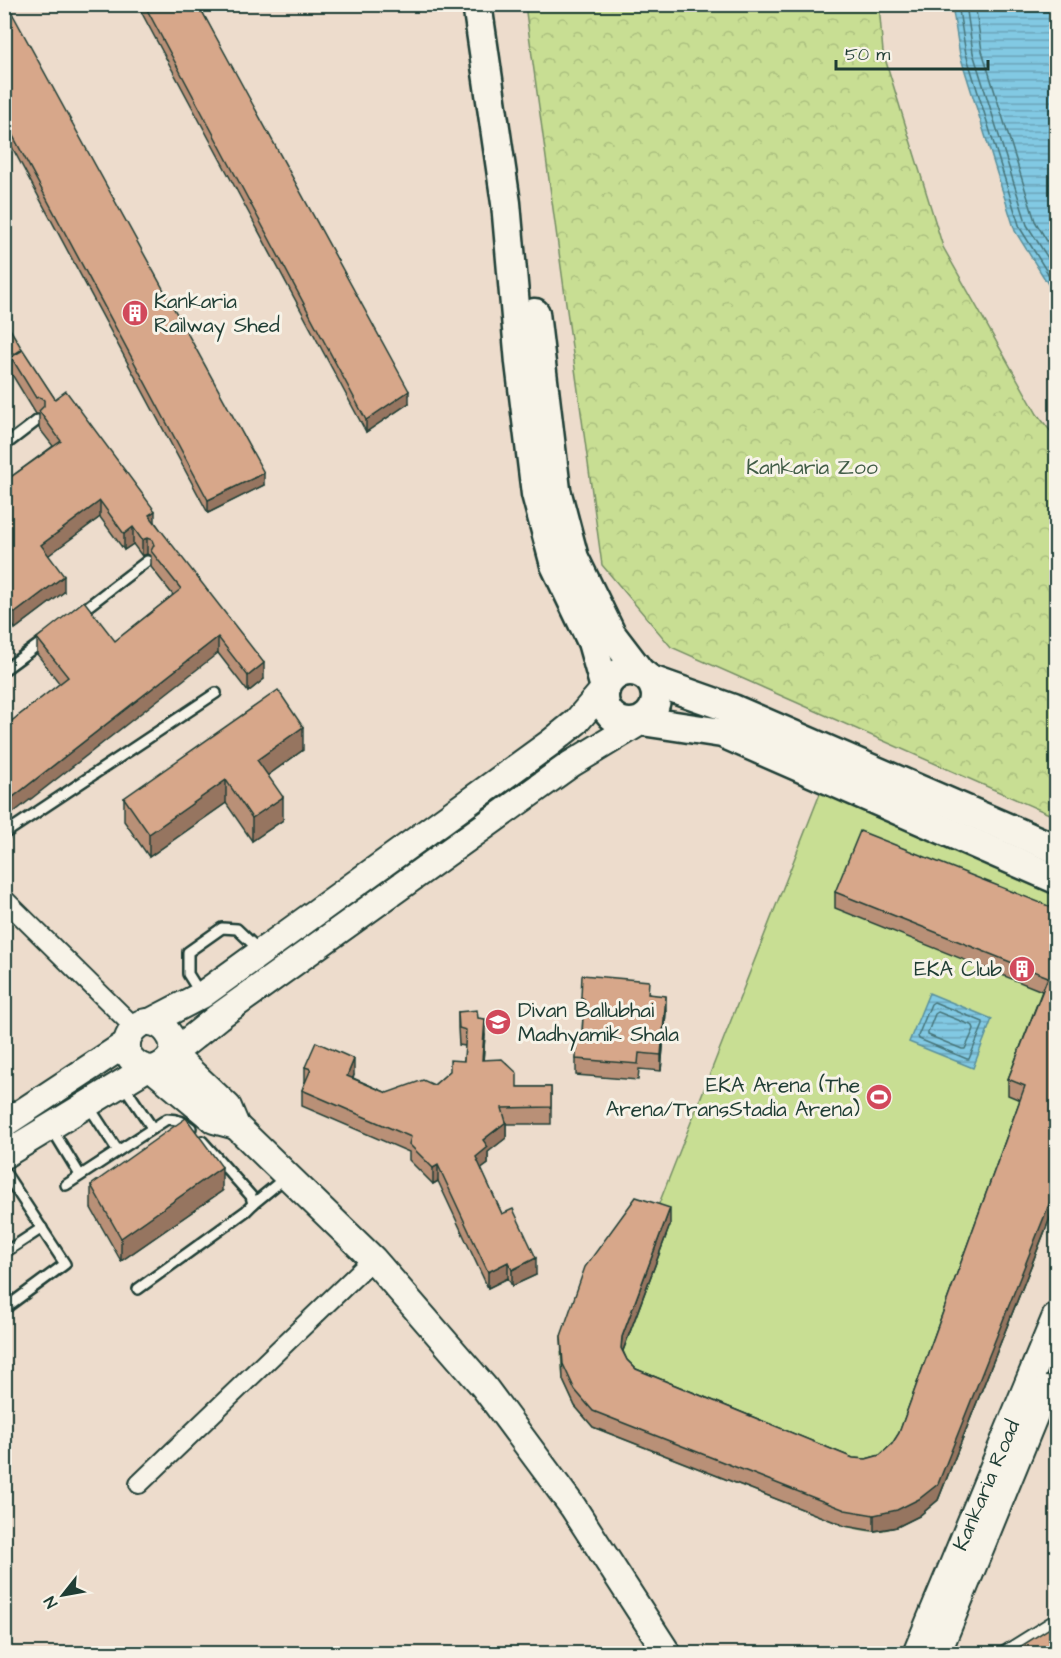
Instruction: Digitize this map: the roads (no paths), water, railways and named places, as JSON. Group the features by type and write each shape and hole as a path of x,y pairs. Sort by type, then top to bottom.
{"main road":[{"path":"4,1155 157,1064 228,1010 571,764 642,721 655,707 656,688 610,634 574,558 556,490 530,362 477,4"},
{"path":"496,4 530,362 536,494 555,565 592,642 605,688 604,703 608,711 614,718 628,723 642,721 722,733 1056,879"},
{"path":"4,1124 137,1031 202,995 550,743 576,722 610,680 622,671 631,670 733,709 1056,849"},
{"path":"137,1031 158,1024 169,1033 173,1046 157,1064"},
{"path":"137,1031 128,1054 132,1061 157,1064 228,1107 236,1126 373,1259 484,1387 573,1507 668,1653"},
{"name":"Kankaria Road","path":"934,1648 1056,1316"},
{"path":"934,1648 1056,1362"}],"street":[{"path":"4,899 137,1031"},
{"path":"139,1484 373,1259"},
{"path":"1008,1653 1056,1624"}],"lane":[{"path":"4,446 38,420"},
{"path":"71,619 147,561"},
{"path":"4,670 52,634"},
{"path":"4,834 216,693"},
{"path":"202,995 188,974 188,952 222,928 237,929 261,952"},
{"path":"122,1083 153,1129"},
{"path":"87,1104 118,1151"},
{"path":"66,1185 167,1119 177,1119 186,1123 251,1196 253,1204"},
{"path":"50,1126 81,1175"},
{"path":"4,1171 65,1264 4,1309"},
{"path":"138,1289 246,1211 287,1176"},
{"path":"4,1253 42,1228"}],"water":[{"path":"952,5 1056,5 1056,280 1048,284 1015,231 960,55"},
{"path":"929,993 992,1019 973,1068 909,1042"}],"place":[{"name":"Kankaria Railway Shed","path":"135,313"},
{"name":"EKA Club","path":"1022,969"},
{"name":"Divan Ballubhai Madhyamik Shala","path":"498,1022"},
{"name":"EKA Arena (The Arena/TransStadia Arena)","path":"879,1097"}],"park label":[{"name":"Kankaria Zoo","path":"812,467"}]}
